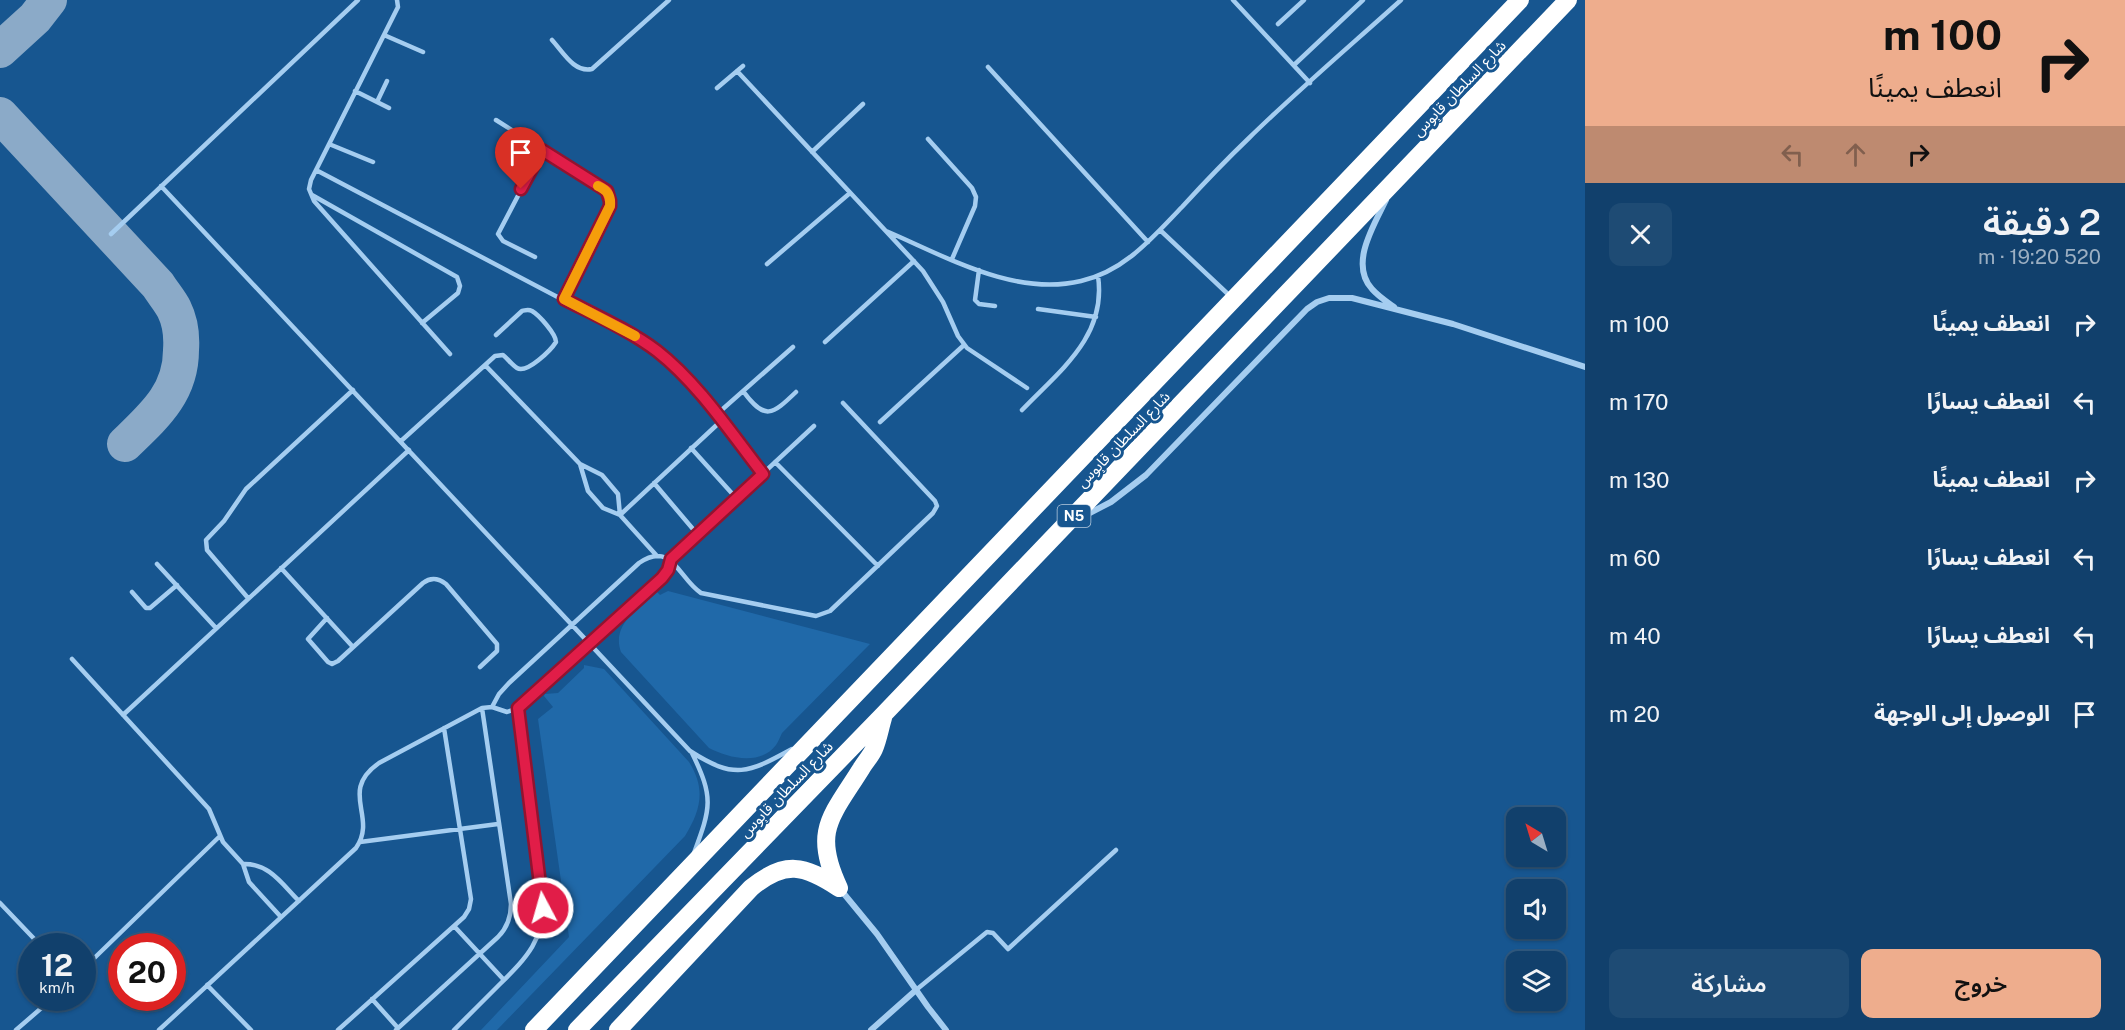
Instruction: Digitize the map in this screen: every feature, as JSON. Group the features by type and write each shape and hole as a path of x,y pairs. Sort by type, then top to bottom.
{"highway":[{"name":"شارع السلطان قابوس","path":"577,1030 884,714 1568,0"},
{"name":"شارع السلطان قابوس","path":"534,1030 1514,4"},
{"path":"838,888 828,866 825,848 827,829 834,812 874,749 884,714"},
{"path":"618,1030 761,880 771,874 798,869 819,875 838,888"}],"street":[{"path":"1397,178 1367,242 1363,270 1370,287 1397,309"},
{"path":"1065,525 1112,502 1146,475 1312,305 1329,298 1352,298 1453,324 1585,368"},
{"path":"838,888 877,934 946,1030"},
{"path":"871,1030 916,990"}],"lane":[{"path":"111,234 358,0"},
{"path":"397,0 398,7 309,184 309,194 450,354"},
{"path":"552,40 576,66 584,70 592,69 669,0"},
{"path":"1233,0 1310,82"},
{"path":"1278,24 1304,0"},
{"path":"1294,65 1363,0"},
{"path":"886,231 979,270 1013,280 1040,283 1081,281 1098,276 1125,262 1148,242 1238,148 1401,0"},
{"path":"384,35 423,52"},
{"path":"717,88 743,66"},
{"path":"988,67 1148,242"},
{"path":"737,71 914,261 938,294 964,345 973,354 1027,388"},
{"path":"377,102 387,81"},
{"path":"356,91 389,108"},
{"path":"812,152 863,104"},
{"path":"496,120 607,191 610,201 608,210 564,299"},
{"path":"928,139 972,188 976,196 975,206 952,259"},
{"path":"329,144 373,162"},
{"path":"535,257 503,241 498,234 542,150"},
{"path":"316,170 636,337 657,351 685,377 763,474"},
{"path":"161,186 690,751 705,781 709,799 706,817 687,871"},
{"path":"767,264 850,193"},
{"path":"309,194 457,277 460,286 458,293 422,322"},
{"path":"1160,230 1232,299"},
{"path":"825,342 914,261"},
{"path":"979,270 975,300 979,304 995,306"},
{"path":"1022,411 1083,345 1096,317 1099,297 1098,276"},
{"path":"1038,309 1096,317"},
{"path":"401,441 495,356 503,355 518,369 527,369 554,346 557,339 533,312 528,310 522,311 496,335"},
{"path":"880,423 964,345"},
{"path":"716,415 793,347"},
{"path":"485,365 580,464 599,472 616,490 620,497 620,515"},
{"path":"248,598 207,550 206,540 224,521 246,489 354,390"},
{"path":"743,392 755,407 765,411 780,408 796,392"},
{"path":"492,707 504,688 639,563 649,557 671,559 701,593 816,616 830,611 937,509 937,503 843,403"},
{"path":"620,515 721,421"},
{"path":"159,1030 360,842 364,829 359,790 367,773 379,763 482,708 492,707 507,712 518,708 665,574 671,559 814,426"},
{"path":"692,448 736,499"},
{"path":"123,715 409,450"},
{"path":"775,462 878,566"},
{"path":"580,464 588,491 603,508 620,515 657,556"},
{"path":"654,483 698,535"},
{"path":"158,564 216,628"},
{"path":"281,568 353,647"},
{"path":"327,618 309,635 308,639 332,664 423,583 429,579 436,579 446,584 497,644 495,654 480,667"},
{"path":"132,592 146,608 150,608 177,585"},
{"path":"72,659 209,809 220,836 243,864 249,882 281,917"},
{"path":"372,999 397,1029 502,933 508,922 511,911 482,708"},
{"path":"454,1030 529,954 538,937 543,918 543,899 518,708"},
{"path":"338,1030 467,913 471,899 444,728"},
{"path":"690,751 719,768 746,770 765,764 815,737"},
{"path":"360,842 498,824"},
{"path":"96,956 220,836"},
{"path":"916,990 987,932 993,933 1008,949 1116,850"},
{"path":"243,864 257,865 269,870 299,901"},
{"path":"0,903 29,933"},
{"path":"454,926 504,980"},
{"path":"207,985 251,1030"},
{"path":"16,1030 38,1011"}],"shaded area":[{"path":"656,591 660,595 668,591 870,644 782,733 776,745 769,752 753,758 725,755 709,748 621,652 619,642 623,625"},
{"path":"584,665 604,669 689,762 698,781 698,808 685,836 497,1030 481,1030 569,937 538,719 553,707 544,696 545,694 558,693 584,668"}],"taxiway":[{"path":"0,50 35,18 49,0"},
{"path":"0,115 158,285 176,314 181,345 180,365 176,379 164,403 125,444"}],"slow traffic":[{"path":"598,186 607,191 610,206 564,299 635,336"}],"route":[{"path":"521,189 542,150 607,191 610,206 564,299 636,337 667,359 694,387 763,474 671,559 668,570 662,578 518,708 543,908"}]}
